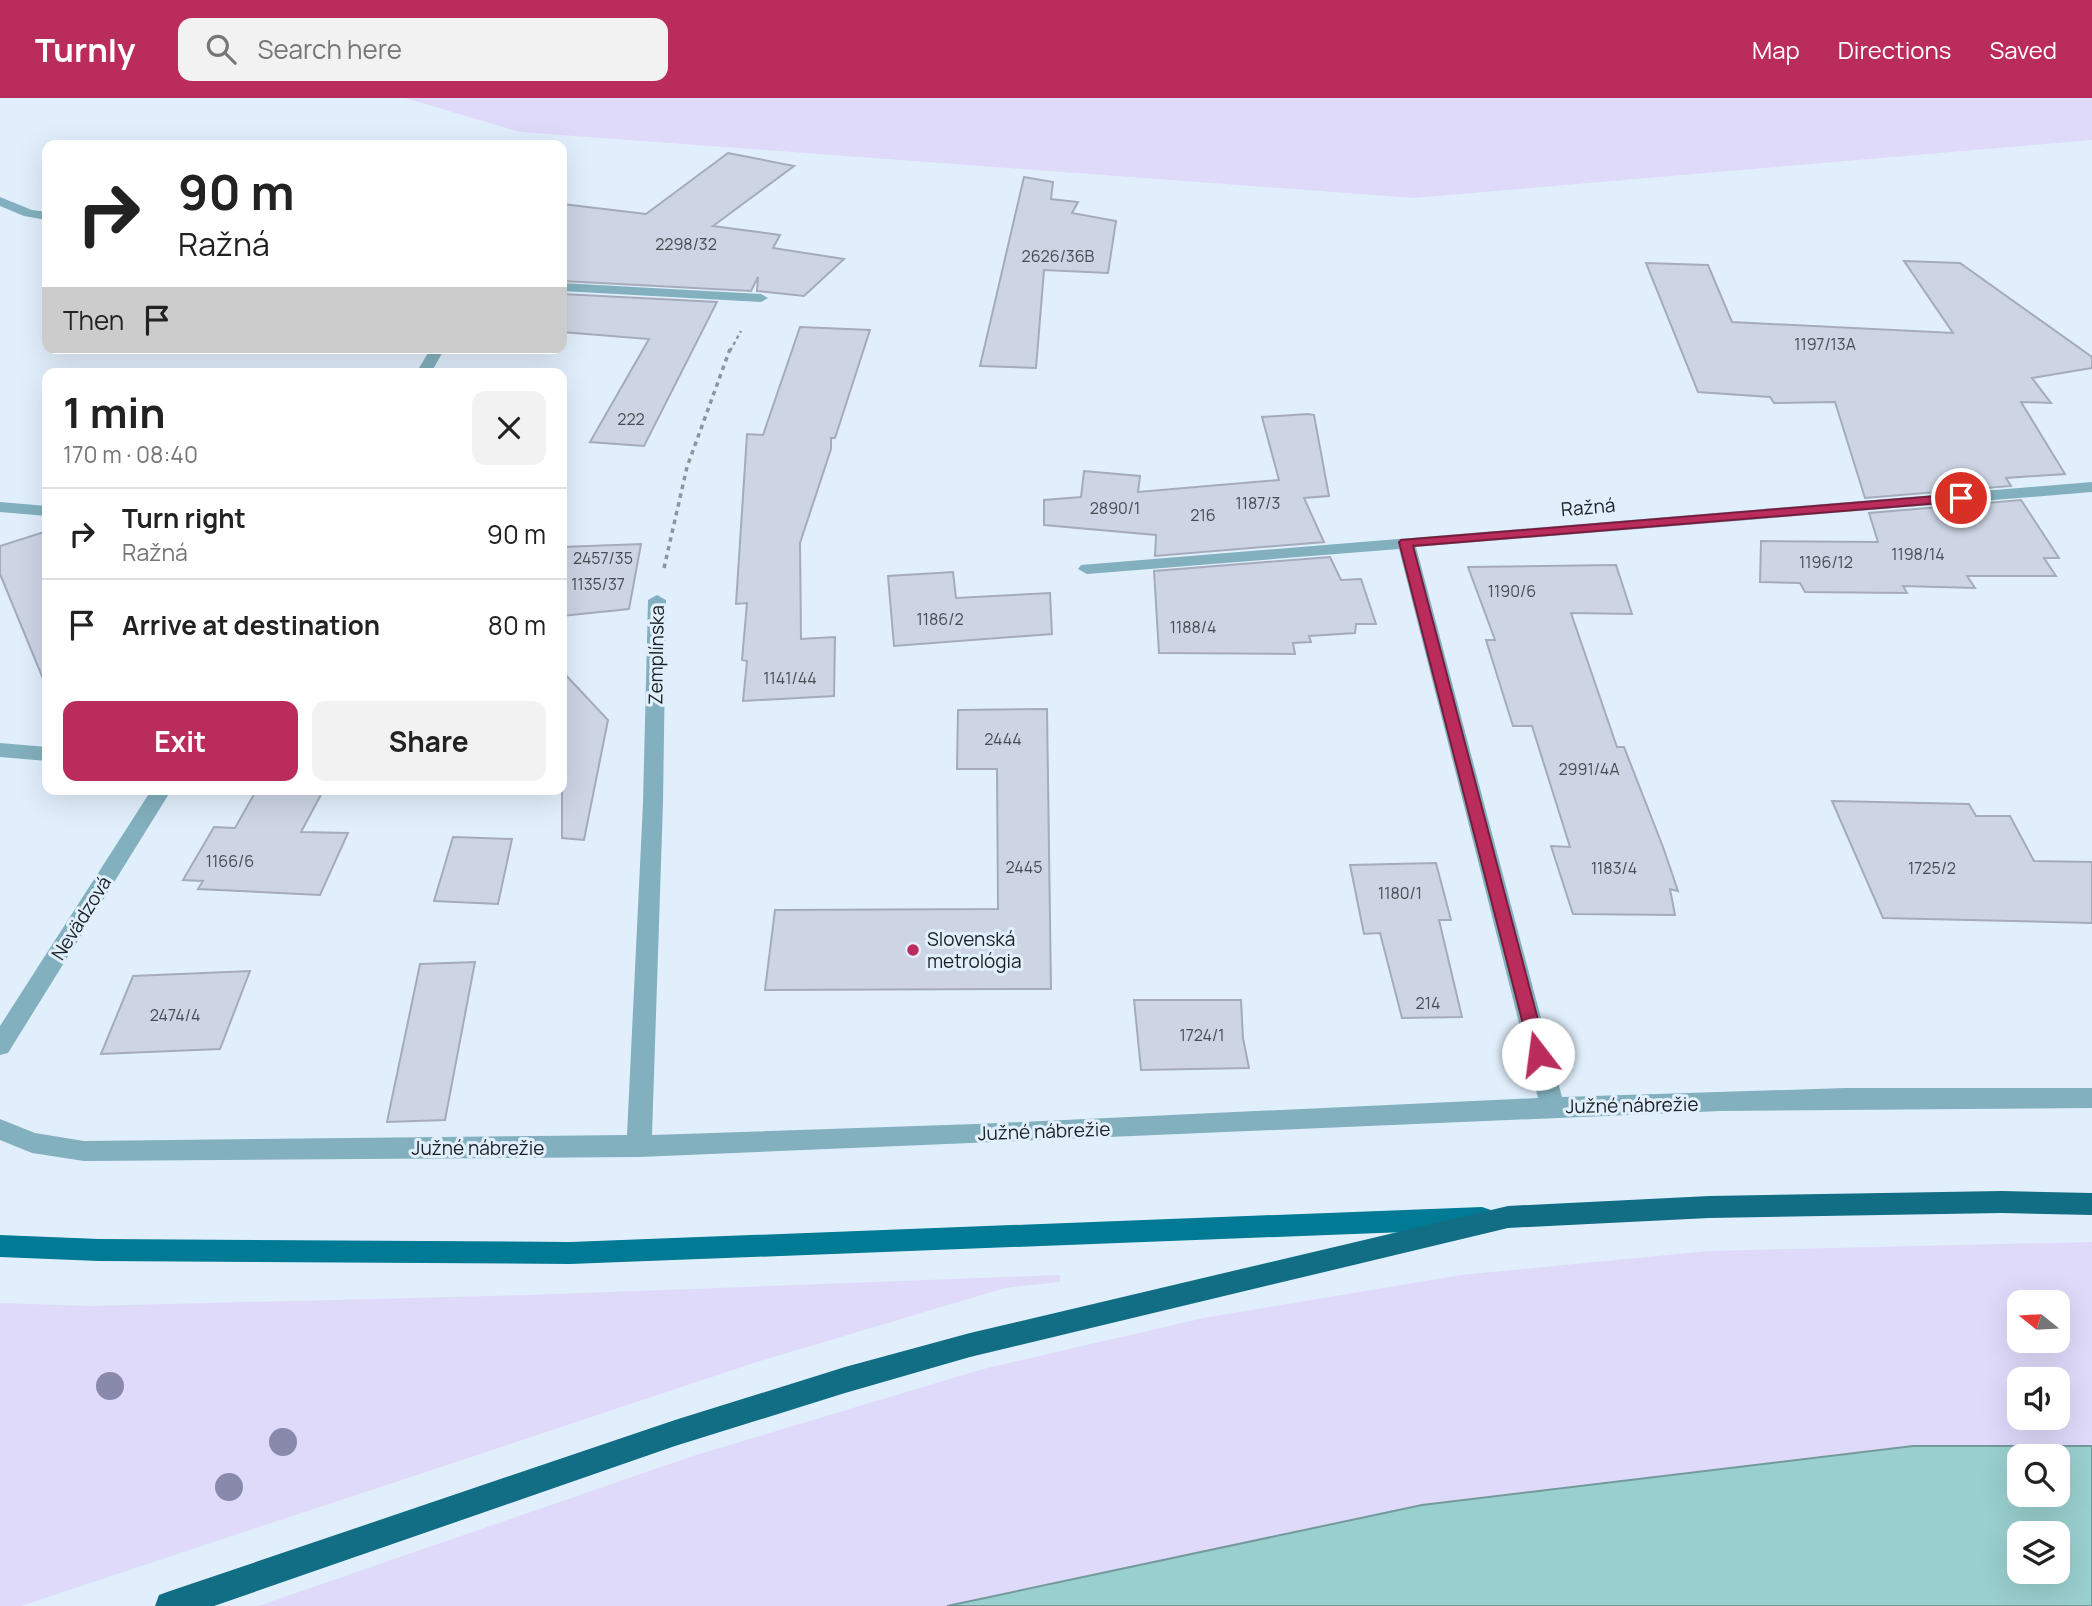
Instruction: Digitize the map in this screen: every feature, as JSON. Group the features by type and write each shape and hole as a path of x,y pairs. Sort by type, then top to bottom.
{"highway":[{"path":"170,1606 675,1433 845,1380 970,1345 1508,1217 1709,1207 2002,1202 2092,1204"}],"main road":[{"path":"0,1246 99,1250 570,1253 1508,1217"}],"street":[{"path":"1,200 42,215"},
{"path":"567,287 761,298"},
{"name":"Ražná","path":"1087,569 2092,487"},
{"path":"0,507 42,511"},
{"path":"1406,542 1552,1107"},
{"name":"Zemplínska","path":"639,1147 653,803 657,600"},
{"path":"0,750 42,754"},
{"name":"Nevädzová","path":"0,1046 158,795"},
{"name":"Južné nábrežie","path":"0,1129 32,1143 84,1151 639,1147 1100,1129 1552,1107 1963,1096 2092,1098"}],"path":[{"name":"Zemplínska","path":"657,600 687,467 732,345 761,298"}],"shaded area":[{"path":"405,98 2092,98 2092,140 1414,198 520,132"},
{"path":"2092,1242 2092,1446 1913,1446 1422,1505 947,1606 258,1606 693,1456 983,1369 1208,1317 1461,1275 1708,1251"},
{"path":"1060,1275 1060,1282 1005,1288 760,1361 21,1606 0,1606 0,1303 89,1306 530,1295"},
{"path":"1913,1446 2007,1446 2007,1507 2070,1507 2070,1446 2092,1446 2092,1606 947,1606 1422,1505"}],"building":[{"path":"728,153 794,166 713,226 780,235 773,248 844,259 804,296 757,291 758,277 751,291 567,281 567,205 646,214"},
{"path":"1024,177 1053,182 1051,199 1078,202 1072,213 1116,221 1108,273 1044,270 1036,368 980,366"},
{"path":"1904,261 1960,263 2092,357 2092,368 2032,378 2051,403 2021,402 2065,474 2006,478 2011,486 1865,498 1835,402 1774,403 1770,397 1698,392 1646,263 1708,265 1732,322 1953,333"},
{"path":"567,294 717,302 644,446 590,442 649,339 567,332"},
{"path":"800,327 870,330 835,438 831,438 831,449 800,543 801,639 835,637 834,696 743,701 747,661 742,660 747,603 736,604 747,434 763,435"},
{"path":"1314,415 1329,496 1304,498 1324,542 1155,556 1156,535 1044,525 1044,500 1081,497 1084,471 1140,476 1138,492 1279,480 1262,417"},
{"path":"2021,500 2059,558 2044,558 2056,576 1967,576 1975,588 1903,586 1907,593 1805,592 1800,583 1760,582 1761,541 1878,542 1869,513"},
{"path":"42,533 42,676 0,574 0,546"},
{"path":"641,544 629,609 567,615 567,547"},
{"path":"1330,557 1341,580 1361,579 1376,624 1356,624 1355,633 1309,636 1311,642 1293,643 1295,654 1159,653 1154,571"},
{"path":"1616,565 1632,614 1571,613 1617,747 1624,747 1663,847 1678,891 1670,889 1675,915 1573,914 1551,846 1570,847 1532,726 1513,726 1486,640 1495,640 1468,567"},
{"path":"953,572 956,598 1050,593 1052,634 894,646 888,576"},
{"path":"567,676 608,720 584,840 562,838 562,795 567,795"},
{"path":"1047,709 1051,989 765,990 775,910 998,909 997,769 957,769 958,710"},
{"path":"254,795 321,795 301,832 348,833 320,895 198,889 203,881 183,880 214,827 235,828"},
{"path":"1832,801 1969,804 1976,816 2010,816 2034,861 2092,862 2092,923 1883,918"},
{"path":"453,837 512,839 498,904 434,901"},
{"path":"1436,863 1451,920 1439,920 1462,1017 1402,1018 1380,933 1364,934 1350,865"},
{"path":"475,962 445,1120 387,1122 420,964"},
{"path":"250,971 220,1049 101,1054 133,976"},
{"path":"1134,1000 1241,1000 1243,1038 1249,1068 1141,1070"}],"place":[{"name":"Slovenská metrológia","path":"913,950"}],"route":[{"path":"1538,1054 1406,542 1961,498"}]}
